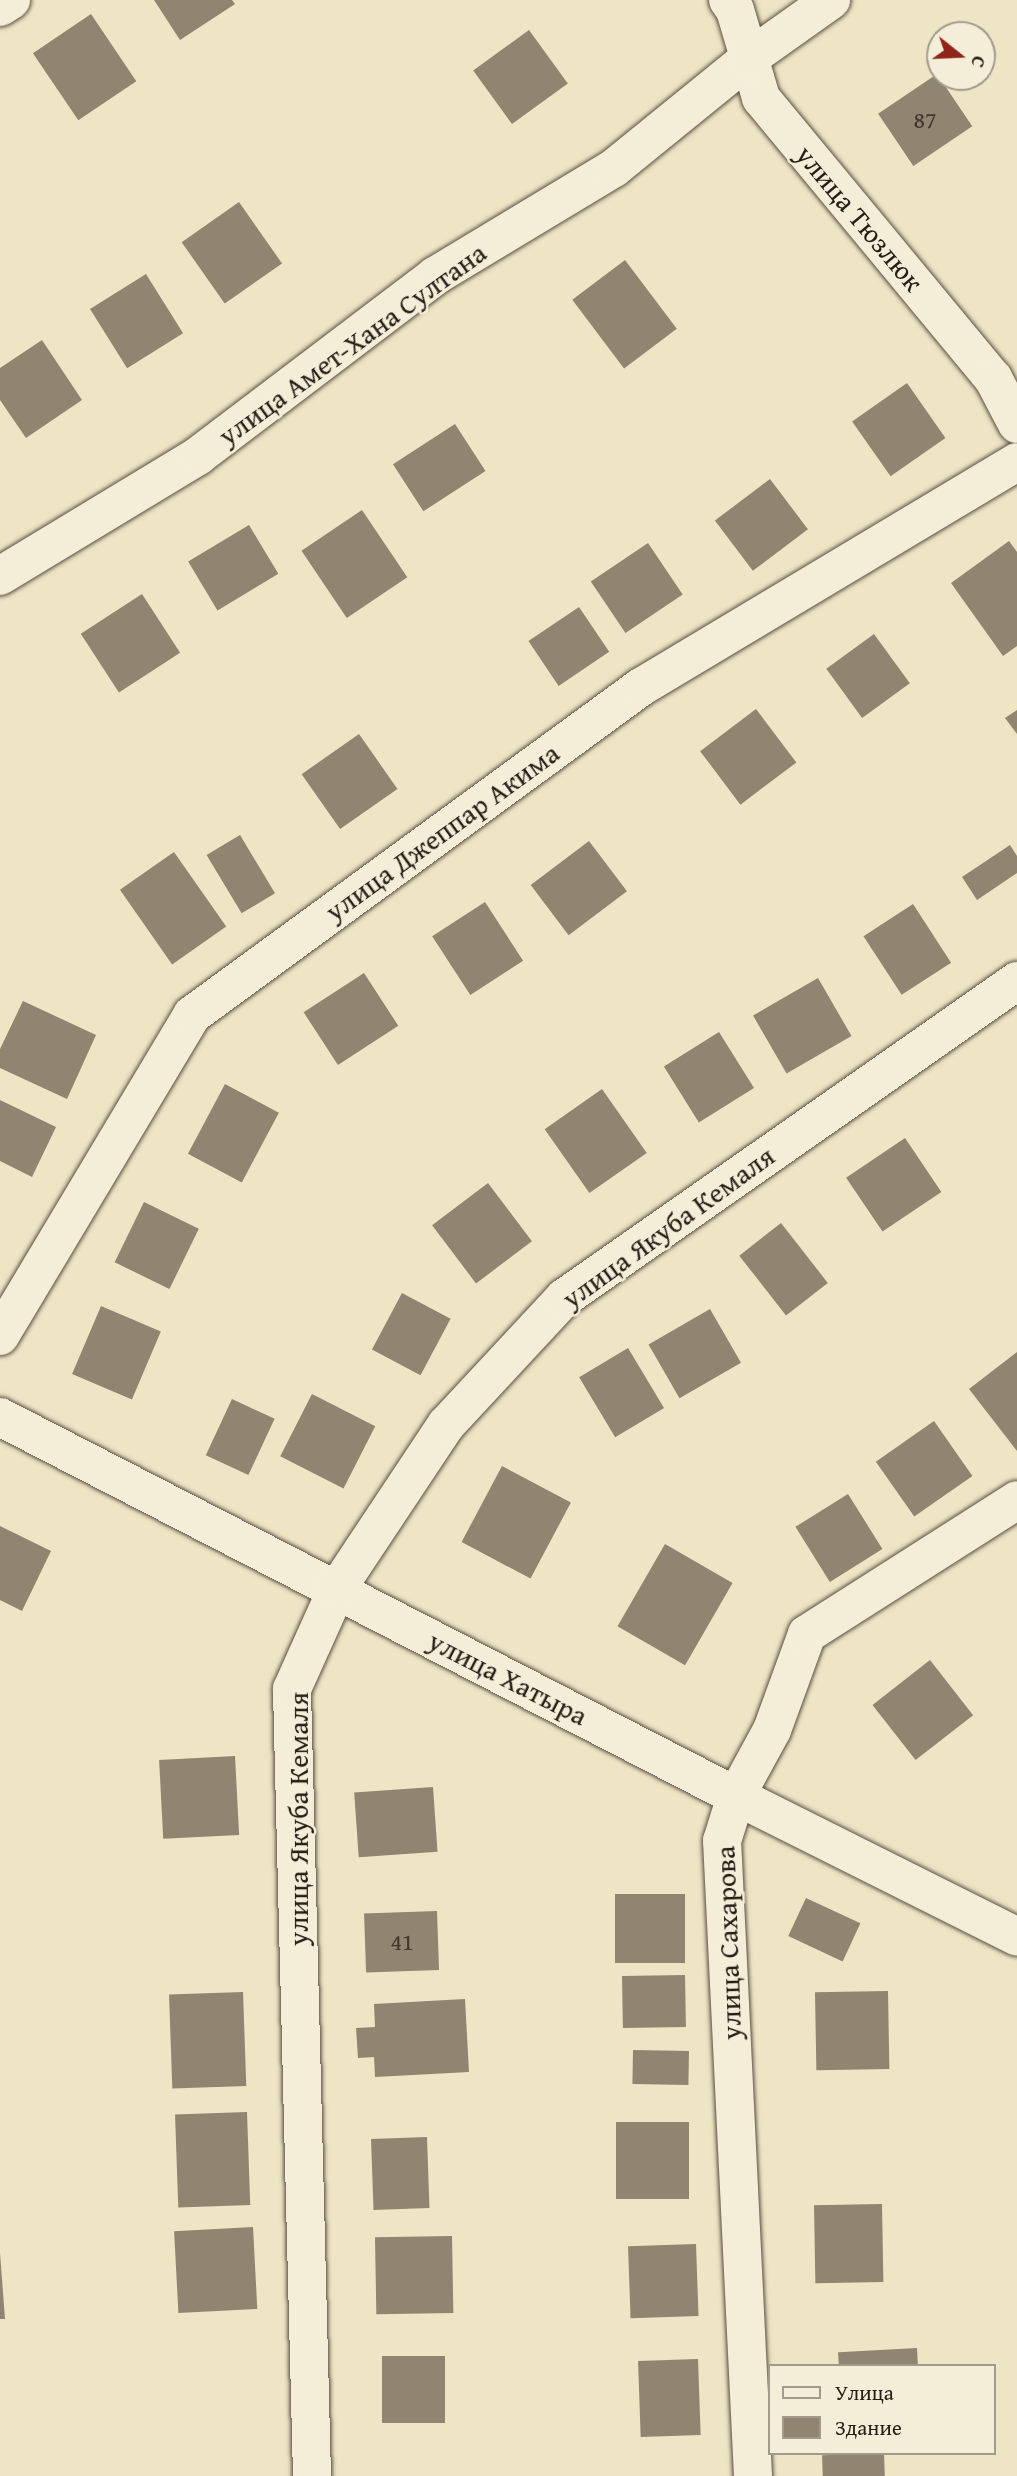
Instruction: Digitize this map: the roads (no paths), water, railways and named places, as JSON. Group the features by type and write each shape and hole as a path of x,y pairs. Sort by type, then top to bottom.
{"street":[{"path":"0,7 10,0"},
{"name":"улица Тюзлюк","path":"728,0 735,10 761,98 993,378 1017,424"},
{"name":"улица Амет-Хана Султана","path":"0,576 198,456 435,276 614,168 748,60 831,0"},
{"name":"улица Джеппар Акима","path":"0,1336 192,1015 641,687 1017,462"},
{"name":"улица Якуба Кемаля","path":"312,2476 292,1689 337,1589 446,1425 564,1298 1017,981"},
{"name":"улица Хатыра","path":"0,1417 736,1796 1017,1937"},
{"name":"улица Сахарова","path":"753,2476 722,1841 736,1796 772,1730 807,1634 1017,1500"}]}
